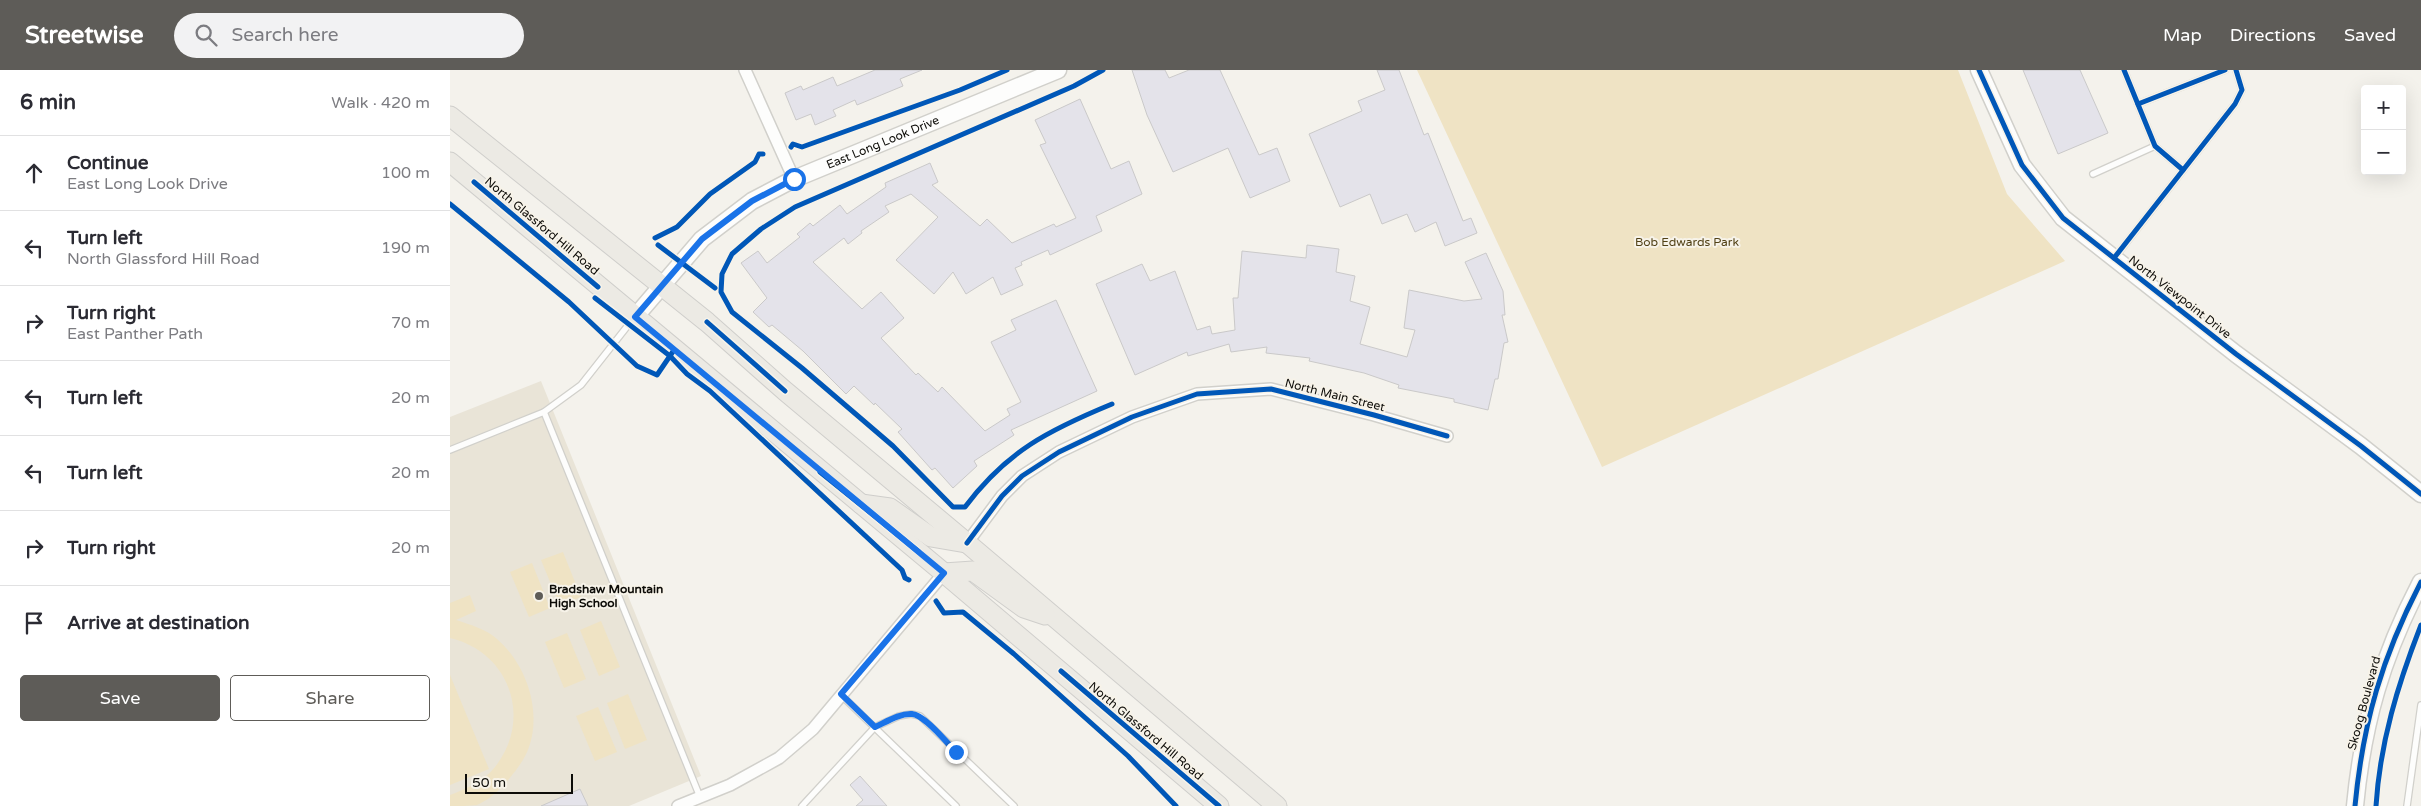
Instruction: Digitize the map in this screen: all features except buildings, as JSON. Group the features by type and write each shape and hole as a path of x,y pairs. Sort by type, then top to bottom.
{"main road":[{"path":"450,116 662,286 1277,806"},
{"name":"North Glassford Hill Road","path":"450,162 944,573 1219,806"},
{"path":"860,503 890,508 931,537 967,543"},
{"path":"944,573 973,572 1024,608 1056,618"}],"street":[{"path":"746,70 794,179"},
{"name":"East Long Look Drive","path":"635,317 702,239 752,201 794,179 1058,70"},
{"name":"North Viewpoint Drive","path":"1980,70 2022,165 2063,218 2236,354 2362,446 2421,494"},
{"name":"North Main Street","path":"967,543 1002,496 1022,476 1059,452 1132,417 1197,394 1271,390 1374,415 1447,436"},
{"path":"678,806 730,785 779,758 812,729 944,573"},
{"name":"Skoog Boulevard","path":"2355,806 2360,754 2375,692 2388,652 2421,582"}],"lane":[{"path":"2124,70 2155,146 2183,170"},
{"path":"2138,104 2225,70"},
{"path":"2114,258 2235,104 2242,90 2236,70"},
{"path":"2093,174 2155,146"},
{"path":"450,450 544,412 581,385 635,317"},
{"path":"544,412 700,797"},
{"path":"841,694 956,806"},
{"path":"2407,806 2421,705"},
{"path":"802,806 875,727 899,716 912,714 920,716 1014,806"}],"shaded area":[{"name":"Bradshaw Mountain High School","path":"541,381 701,776 629,806 450,806 450,417"}],"green space":[{"name":"Bob Edwards Park","path":"1417,70 1958,70 2007,194 2065,261 1602,467"},
{"path":"563,552 581,597 560,606 541,560"},
{"path":"532,563 550,608 529,617 510,572"},
{"path":"470,595 476,611 456,620 493,636 507,649 516,661 529,688 534,718 533,733 523,760 502,787 477,805 450,806 450,795 468,787 491,772 506,748 512,729 513,709 509,690 501,672 488,657 471,646 450,638 450,603"},
{"path":"601,621 620,667 599,676 580,630"},
{"path":"567,633 586,679 564,688 545,642"},
{"path":"450,675 489,769 450,785"},
{"path":"628,694 647,740 625,749 607,703"},
{"path":"598,707 617,752 595,761 576,716"}],"cycle path":[{"path":"791,147 793,144 802,147 960,90 1007,70"},
{"path":"1103,70 1074,86 795,207 761,229 732,254 722,274 721,292 732,312 802,368 893,446 953,507 965,507 997,471 1031,444 1068,423 1112,404"},
{"path":"1979,70 2022,165 2063,218 2236,354 2361,446 2421,494"},
{"path":"2124,70 2155,146 2183,170"},
{"path":"2138,104 2225,70"},
{"path":"2114,258 2235,104 2242,90 2236,70"},
{"path":"655,238 677,227 710,194 755,162 759,154 763,154"},
{"path":"474,182 598,287"},
{"path":"450,204 569,302 637,366 657,375 674,350"},
{"path":"658,245 715,288"},
{"path":"595,298 670,356 687,374 710,391 902,570 905,578 909,580"},
{"path":"707,322 785,391"},
{"path":"967,543 1002,496 1022,476 1059,452 1132,417 1197,394 1271,389 1447,436"},
{"path":"820,472 919,552"},
{"path":"2355,806 2363,746 2376,691 2395,637 2421,582"},
{"path":"936,601 944,613 963,612 1014,654 1128,756 1176,806"},
{"path":"2376,806 2381,759 2391,714 2421,625"},
{"path":"1061,671 1219,806"}],"place":[{"name":"Bradshaw Mountain High School","path":"539,596"}],"route":[{"path":"794,179 752,201 702,239 635,317 944,573 841,694 875,727 899,716 912,714 920,716 956,752"}]}
